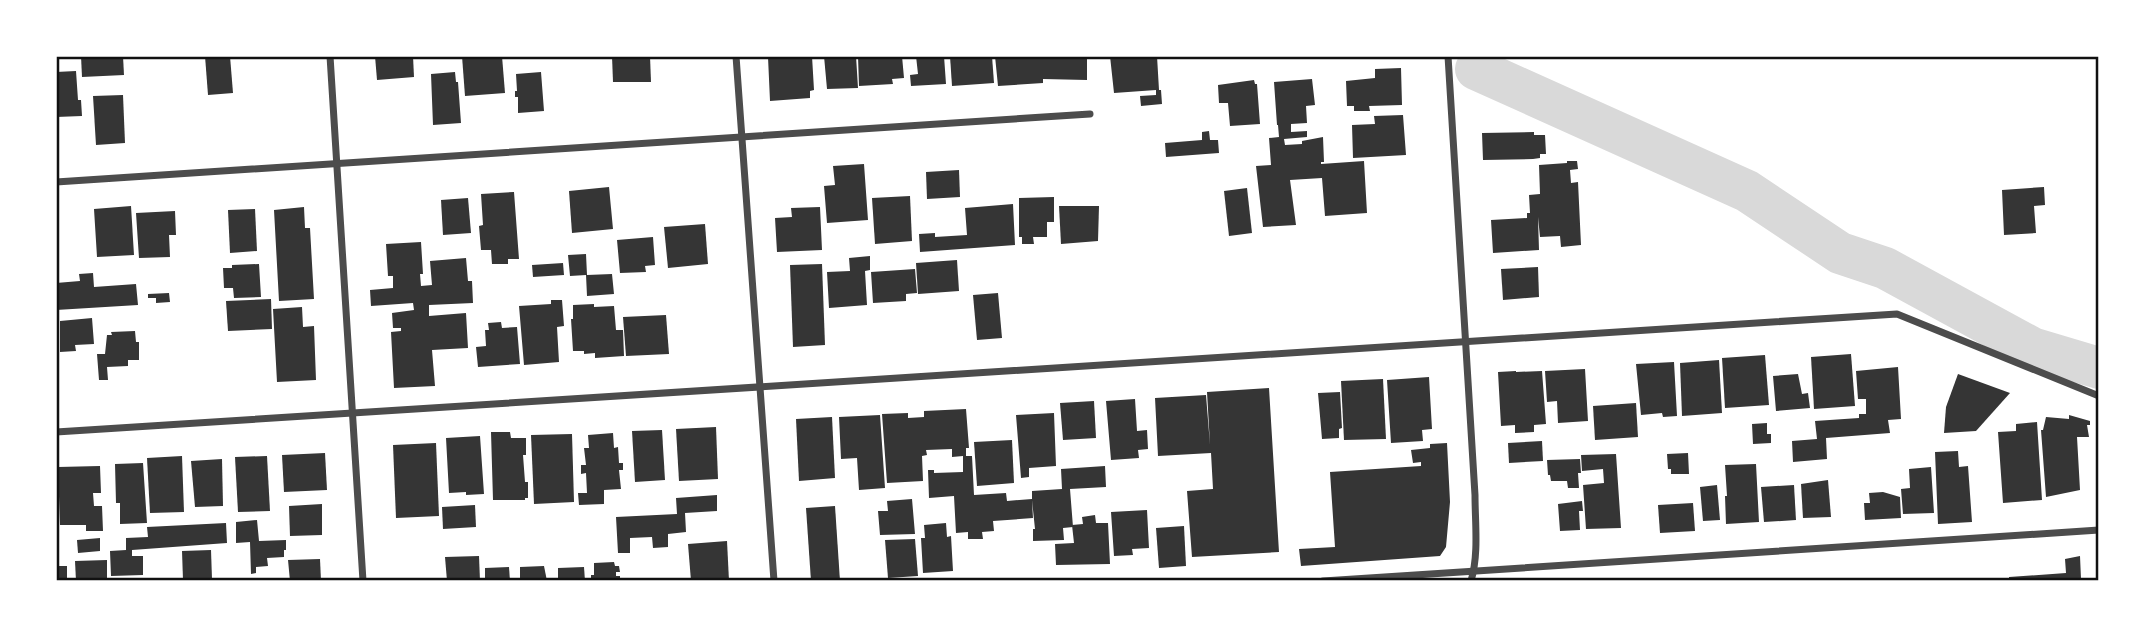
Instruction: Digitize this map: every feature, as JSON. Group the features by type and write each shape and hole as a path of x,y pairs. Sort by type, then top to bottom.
{"street":[{"path":"330,56 363,581"},
{"path":"736,56 775,581"},
{"path":"1448,56 1475,495 1474,571 1471,581"},
{"path":"56,182 1090,114"},
{"path":"56,432 1898,314 2099,396"},
{"path":"1323,581 2099,530"}],"building":[{"path":"81,56 123,56 124,75 82,77"},
{"path":"205,56 230,56 233,93 208,95"},
{"path":"375,56 413,56 414,77 377,80"},
{"path":"462,56 502,56 505,93 465,96"},
{"path":"612,56 650,56 651,82 613,82"},
{"path":"812,56 814,90 810,91 810,98 770,101 768,57"},
{"path":"824,56 856,56 858,88 827,89"},
{"path":"858,56 902,56 904,78 892,79 893,84 859,86"},
{"path":"916,56 944,56 946,84 911,86 910,75 918,74"},
{"path":"950,56 992,56 994,83 952,86"},
{"path":"995,56 1087,56 1087,80 1043,79 1043,83 998,86"},
{"path":"1110,56 1157,56 1162,104 1141,106 1140,96 1156,95 1156,90 1114,93"},
{"path":"1401,68 1402,105 1369,106 1370,111 1354,111 1354,106 1347,106 1346,81 1375,78 1375,69"},
{"path":"76,71 82,116 56,117 56,72"},
{"path":"455,72 461,123 433,125 431,74"},
{"path":"541,72 544,111 518,113 518,97 515,97 516,74"},
{"path":"1312,79 1315,105 1306,106 1307,123 1291,124 1291,132 1307,131 1307,137 1284,139 1285,145 1302,144 1302,141 1323,137 1324,162 1321,164 1364,161 1367,213 1325,216 1322,178 1290,180 1296,225 1263,227 1256,166 1271,165 1269,138 1279,137 1274,82"},
{"path":"1254,80 1257,84 1260,124 1230,126 1228,103 1219,103 1218,85"},
{"path":"123,95 125,143 96,145 93,96"},
{"path":"1403,115 1406,155 1353,158 1352,125 1375,124 1374,116"},
{"path":"1209,131 1210,140 1218,140 1219,153 1166,157 1165,143 1202,140 1202,132"},
{"path":"1534,132 1534,135 1545,135 1546,154 1540,154 1540,158 1483,160 1482,133"},
{"path":"1577,161 1578,169 1570,170 1571,183 1578,182 1581,245 1561,247 1560,236 1540,237 1538,217 1539,250 1493,253 1491,220 1527,218 1527,213 1530,213 1529,195 1540,194 1539,165"},
{"path":"864,164 868,220 827,223 824,186 835,185 833,166"},
{"path":"959,170 960,197 927,199 926,172"},
{"path":"609,187 613,229 572,233 569,191"},
{"path":"2044,187 2045,205 2034,206 2036,233 2004,235 2002,190"},
{"path":"1247,188 1252,233 1229,236 1224,191"},
{"path":"514,192 519,259 508,259 508,264 492,264 491,250 481,250 481,194"},
{"path":"910,196 912,241 875,244 872,198"},
{"path":"1054,197 1054,222 1047,222 1047,237 1033,237 1034,244 1022,244 1022,237 1019,237 1019,198"},
{"path":"468,198 471,233 443,235 441,200"},
{"path":"1013,204 1015,245 920,252 919,234 935,233 935,237 967,235 965,208"},
{"path":"131,206 134,255 97,257 94,209"},
{"path":"1059,206 1099,206 1098,241 1061,244"},
{"path":"304,207 305,228 310,228 314,299 279,301 274,210"},
{"path":"820,207 822,250 777,252 775,218 792,217 791,208"},
{"path":"255,209 257,251 230,253 228,210"},
{"path":"175,211 176,235 169,235 170,257 139,258 136,213"},
{"path":"705,224 708,264 668,268 664,227"},
{"path":"653,237 655,265 645,266 646,272 620,273 617,240"},
{"path":"421,242 421,286 432,285 430,261 466,258 468,281 472,281 473,303 429,305 429,316 466,313 468,348 432,350 435,386 394,388 391,332 401,331 401,328 393,328 392,313 414,310 413,303 371,306 370,290 393,288 393,276 388,276 386,244"},
{"path":"586,254 587,275 612,274 614,294 587,296 586,275 570,276 568,255"},
{"path":"870,256 870,270 865,271 867,305 829,308 827,272 850,271 849,258"},
{"path":"957,260 959,291 918,294 916,263"},
{"path":"563,263 564,275 533,277 532,265"},
{"path":"259,264 261,297 234,298 233,288 224,288 223,268"},
{"path":"822,264 825,345 793,347 790,265"},
{"path":"1538,267 1539,297 1503,300 1501,269"},
{"path":"915,269 917,293 906,294 906,301 873,303 871,272"},
{"path":"93,273 94,287 136,284 138,305 56,310 56,283 80,281 79,274"},
{"path":"169,293 170,302 156,303 156,298 148,298 148,294"},
{"path":"998,293 1002,338 977,340 973,295"},
{"path":"271,299 272,329 228,331 226,301"},
{"path":"551,300 562,300 564,326 557,327 559,362 524,365 519,306 551,304"},
{"path":"594,304 594,307 614,306 616,330 623,330 624,356 595,358 595,353 573,351 573,305"},
{"path":"302,307 303,327 314,326 316,380 277,382 273,309"},
{"path":"666,315 669,354 626,356 623,317"},
{"path":"92,318 94,344 75,345 76,351 60,352 60,321"},
{"path":"501,322 502,328 517,327 520,364 478,367 476,347 486,346 485,330 489,330 488,323"},
{"path":"135,331 136,342 139,342 139,360 128,360 128,366 107,367 108,380 99,380 97,354 105,354 107,335 112,335 111,332"},
{"path":"1851,354 1855,406 1814,409 1811,357"},
{"path":"1765,355 1769,405 1725,408 1722,358"},
{"path":"1719,360 1722,413 1682,416 1680,363"},
{"path":"1674,362 1677,416 1663,417 1662,413 1641,415 1636,364"},
{"path":"1898,367 1901,419 1888,420 1890,433 1826,438 1827,459 1793,462 1792,441 1817,439 1815,421 1859,418 1859,414 1866,414 1866,399 1858,399 1856,371"},
{"path":"1585,369 1588,421 1558,423 1557,401 1547,402 1545,371"},
{"path":"1542,371 1546,424 1534,425 1534,432 1515,433 1515,425 1501,426 1498,372"},
{"path":"1798,374 1802,394 1808,393 1810,408 1776,411 1773,376"},
{"path":"1958,374 2010,393 1976,431 1944,433 1946,407"},
{"path":"1429,377 1432,429 1422,430 1423,441 1391,443 1387,380"},
{"path":"1383,379 1386,439 1344,440 1341,381"},
{"path":"1269,388 1279,552 1192,557 1187,491 1213,489 1211,453 1158,456 1155,398 1206,395 1210,445 1207,392"},
{"path":"1340,392 1342,428 1339,429 1339,438 1322,439 1318,393"},
{"path":"1135,399 1137,431 1147,430 1148,449 1138,450 1139,458 1111,460 1106,401"},
{"path":"1094,401 1096,438 1063,440 1060,403"},
{"path":"1636,403 1638,437 1595,440 1593,406"},
{"path":"966,409 969,448 966,448 966,456 972,456 974,495 1006,493 1007,501 1032,499 1032,491 1062,489 1061,469 1105,466 1106,487 1070,489 1073,527 1063,528 1064,540 1033,541 1035,529 1032,500 1033,518 993,521 994,531 982,532 983,539 968,539 968,532 956,533 954,496 929,498 928,470 934,470 934,473 963,472 963,456 952,457 952,449 926,450 927,455 922,456 923,481 887,483 882,414 908,413 908,418 924,417 924,411"},
{"path":"1054,413 1056,466 1029,468 1029,477 1021,478 1016,415"},
{"path":"880,415 885,488 859,490 857,458 841,459 839,417"},
{"path":"2069,415 2090,421 2090,425 2087,425 2089,437 2077,437 2080,490 2046,497 2041,430 2046,417 2069,419"},
{"path":"832,417 835,478 799,481 796,419"},
{"path":"2037,422 2042,500 2003,503 1998,432 2016,431 2016,424"},
{"path":"1767,423 1767,434 1771,434 1771,443 1753,444 1752,424"},
{"path":"716,427 718,479 679,481 676,429"},
{"path":"662,430 665,480 635,482 632,431"},
{"path":"491,432 510,432 511,438 526,438 526,455 523,455 528,498 525,500 493,500"},
{"path":"613,433 614,448 618,447 619,463 623,463 623,470 619,470 621,489 604,490 604,504 579,505 578,493 587,493 586,473 581,474 581,465 586,465 584,448 589,448 588,435"},
{"path":"572,434 574,502 534,504 531,435"},
{"path":"480,436 484,494 449,493 446,438"},
{"path":"1012,440 1014,483 977,486 974,442"},
{"path":"1542,441 1543,461 1509,463 1508,443"},
{"path":"436,443 439,516 396,518 393,445"},
{"path":"1447,443 1450,502 1446,547 1440,556 1301,566 1299,549 1335,547 1330,472 1421,466 1421,462 1413,463 1411,450 1430,448 1430,444"},
{"path":"1958,451 1959,467 1968,466 1972,522 1938,524 1935,452"},
{"path":"325,453 327,490 284,492 282,455"},
{"path":"1688,453 1689,474 1671,474 1667,454"},
{"path":"1616,454 1621,528 1586,529 1583,485 1604,483 1603,469 1582,471 1581,455"},
{"path":"182,456 184,512 150,513 147,458"},
{"path":"267,456 270,511 238,512 235,457"},
{"path":"222,459 223,506 195,507 191,461"},
{"path":"1580,459 1579,488 1568,488 1567,481 1551,481 1547,460"},
{"path":"143,463 147,523 120,524 120,503 116,503 115,464"},
{"path":"1756,464 1759,522 1726,524 1725,465"},
{"path":"100,466 101,493 93,493 94,506 102,506 103,531 86,531 86,525 60,525 58,467"},
{"path":"1931,467 1934,513 1903,514 1901,489 1910,488 1909,469"},
{"path":"1828,480 1831,517 1803,518 1801,484"},
{"path":"1717,485 1720,520 1703,521 1700,487"},
{"path":"1794,485 1796,520 1764,522 1761,487"},
{"path":"1883,492 1900,497 1901,518 1865,520 1864,503 1870,503 1869,493"},
{"path":"717,495 717,511 685,513 686,532 668,534 668,547 653,548 652,537 630,538 630,553 618,553 616,517 677,514 676,498"},
{"path":"912,499 915,534 880,535 878,511 888,511 887,501"},
{"path":"1582,501 1583,511 1579,511 1580,530 1560,531 1558,504"},
{"path":"1693,503 1695,531 1660,533 1658,505"},
{"path":"322,504 322,535 290,536 289,506"},
{"path":"475,505 476,527 443,529 442,507"},
{"path":"835,506 840,581 811,581 806,508"},
{"path":"1147,510 1149,548 1132,549 1133,555 1114,556 1111,512"},
{"path":"1095,515 1096,523 1108,523 1110,564 1056,565 1055,544 1074,543 1072,525 1083,524 1082,517"},
{"path":"257,520 259,541 286,540 286,550 284,557 267,558 268,566 256,567 256,573 251,574 250,542 236,543 236,522"},
{"path":"226,523 227,543 132,550 132,556 143,556 143,575 111,576 110,551 126,550 126,538 148,537 147,527"},
{"path":"946,523 947,537 951,536 953,571 923,573 921,538 925,538 924,525"},
{"path":"1184,526 1186,566 1159,568 1156,528"},
{"path":"100,538 100,551 78,553 77,540"},
{"path":"915,539 918,576 888,578 885,540"},
{"path":"727,541 729,581 691,581 688,544"},
{"path":"211,550 212,579 183,580 182,551"},
{"path":"479,556 480,581 447,581 445,557"},
{"path":"2080,556 2079,581 2009,581 2009,577 2066,573 2065,559"},
{"path":"320,559 321,581 290,581 288,560"},
{"path":"107,560 107,581 76,581 75,561"},
{"path":"614,562 615,566 619,566 620,572 616,572 616,576 620,576 620,581 591,581 594,563"},
{"path":"56,566 67,566 67,581 56,581"},
{"path":"544,566 547,581 520,581 520,567"},
{"path":"509,567 510,581 485,581 485,568"},
{"path":"584,567 585,581 558,581 558,568"}],"waterway":[{"path":"1476,69 1747,191 1840,253 1885,268 2032,348 2099,368"}]}
